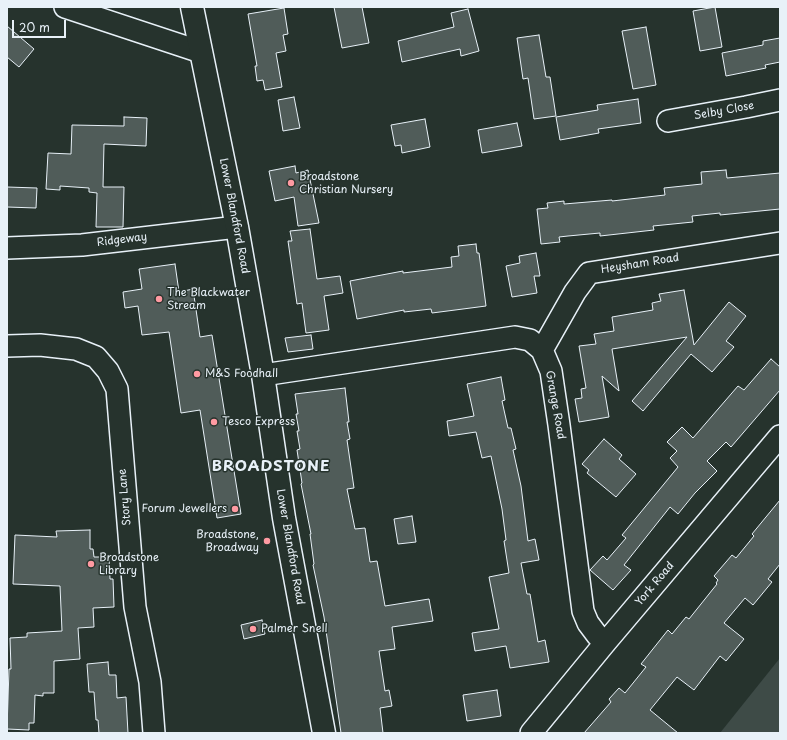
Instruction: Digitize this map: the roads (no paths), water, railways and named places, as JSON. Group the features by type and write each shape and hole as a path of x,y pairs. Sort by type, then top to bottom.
{"main road":[{"name":"Lower Blandford Road","path":"192,7 237,227 263,375 284,518 324,733"}],"street":[{"path":"65,7 201,52"},
{"name":"Selby Close","path":"668,121 780,100"},
{"name":"Ridgeway","path":"7,248 82,245 237,227"},
{"name":"Heysham Road","path":"542,350 572,298 589,273 780,243"},
{"path":"263,375 515,337 530,340 542,350"},
{"name":"Story Lane","path":"7,346 40,345 76,349 96,357 108,371 117,389 135,607 150,682 154,733"},
{"name":"Grange Road","path":"542,350 551,371 555,396 583,611 588,623 597,635 605,642"},
{"name":"York Road","path":"531,733 605,642 780,436"}],"place":[{"name":"Broadstone Christian Nursery","path":"291,183"},
{"name":"The Blackwater Stream","path":"159,299"},
{"name":"M&S Foodhall","path":"197,374"},
{"name":"Tesco Express","path":"214,422"},
{"name":"Forum Jewellers","path":"235,509"},
{"name":"Broadstone, Broadway","path":"267,541"},
{"name":"Broadstone Library","path":"91,564"},
{"name":"Palmer Snell","path":"253,629"}],"district":[{"name":"BROADSTONE","path":"271,467"}]}
